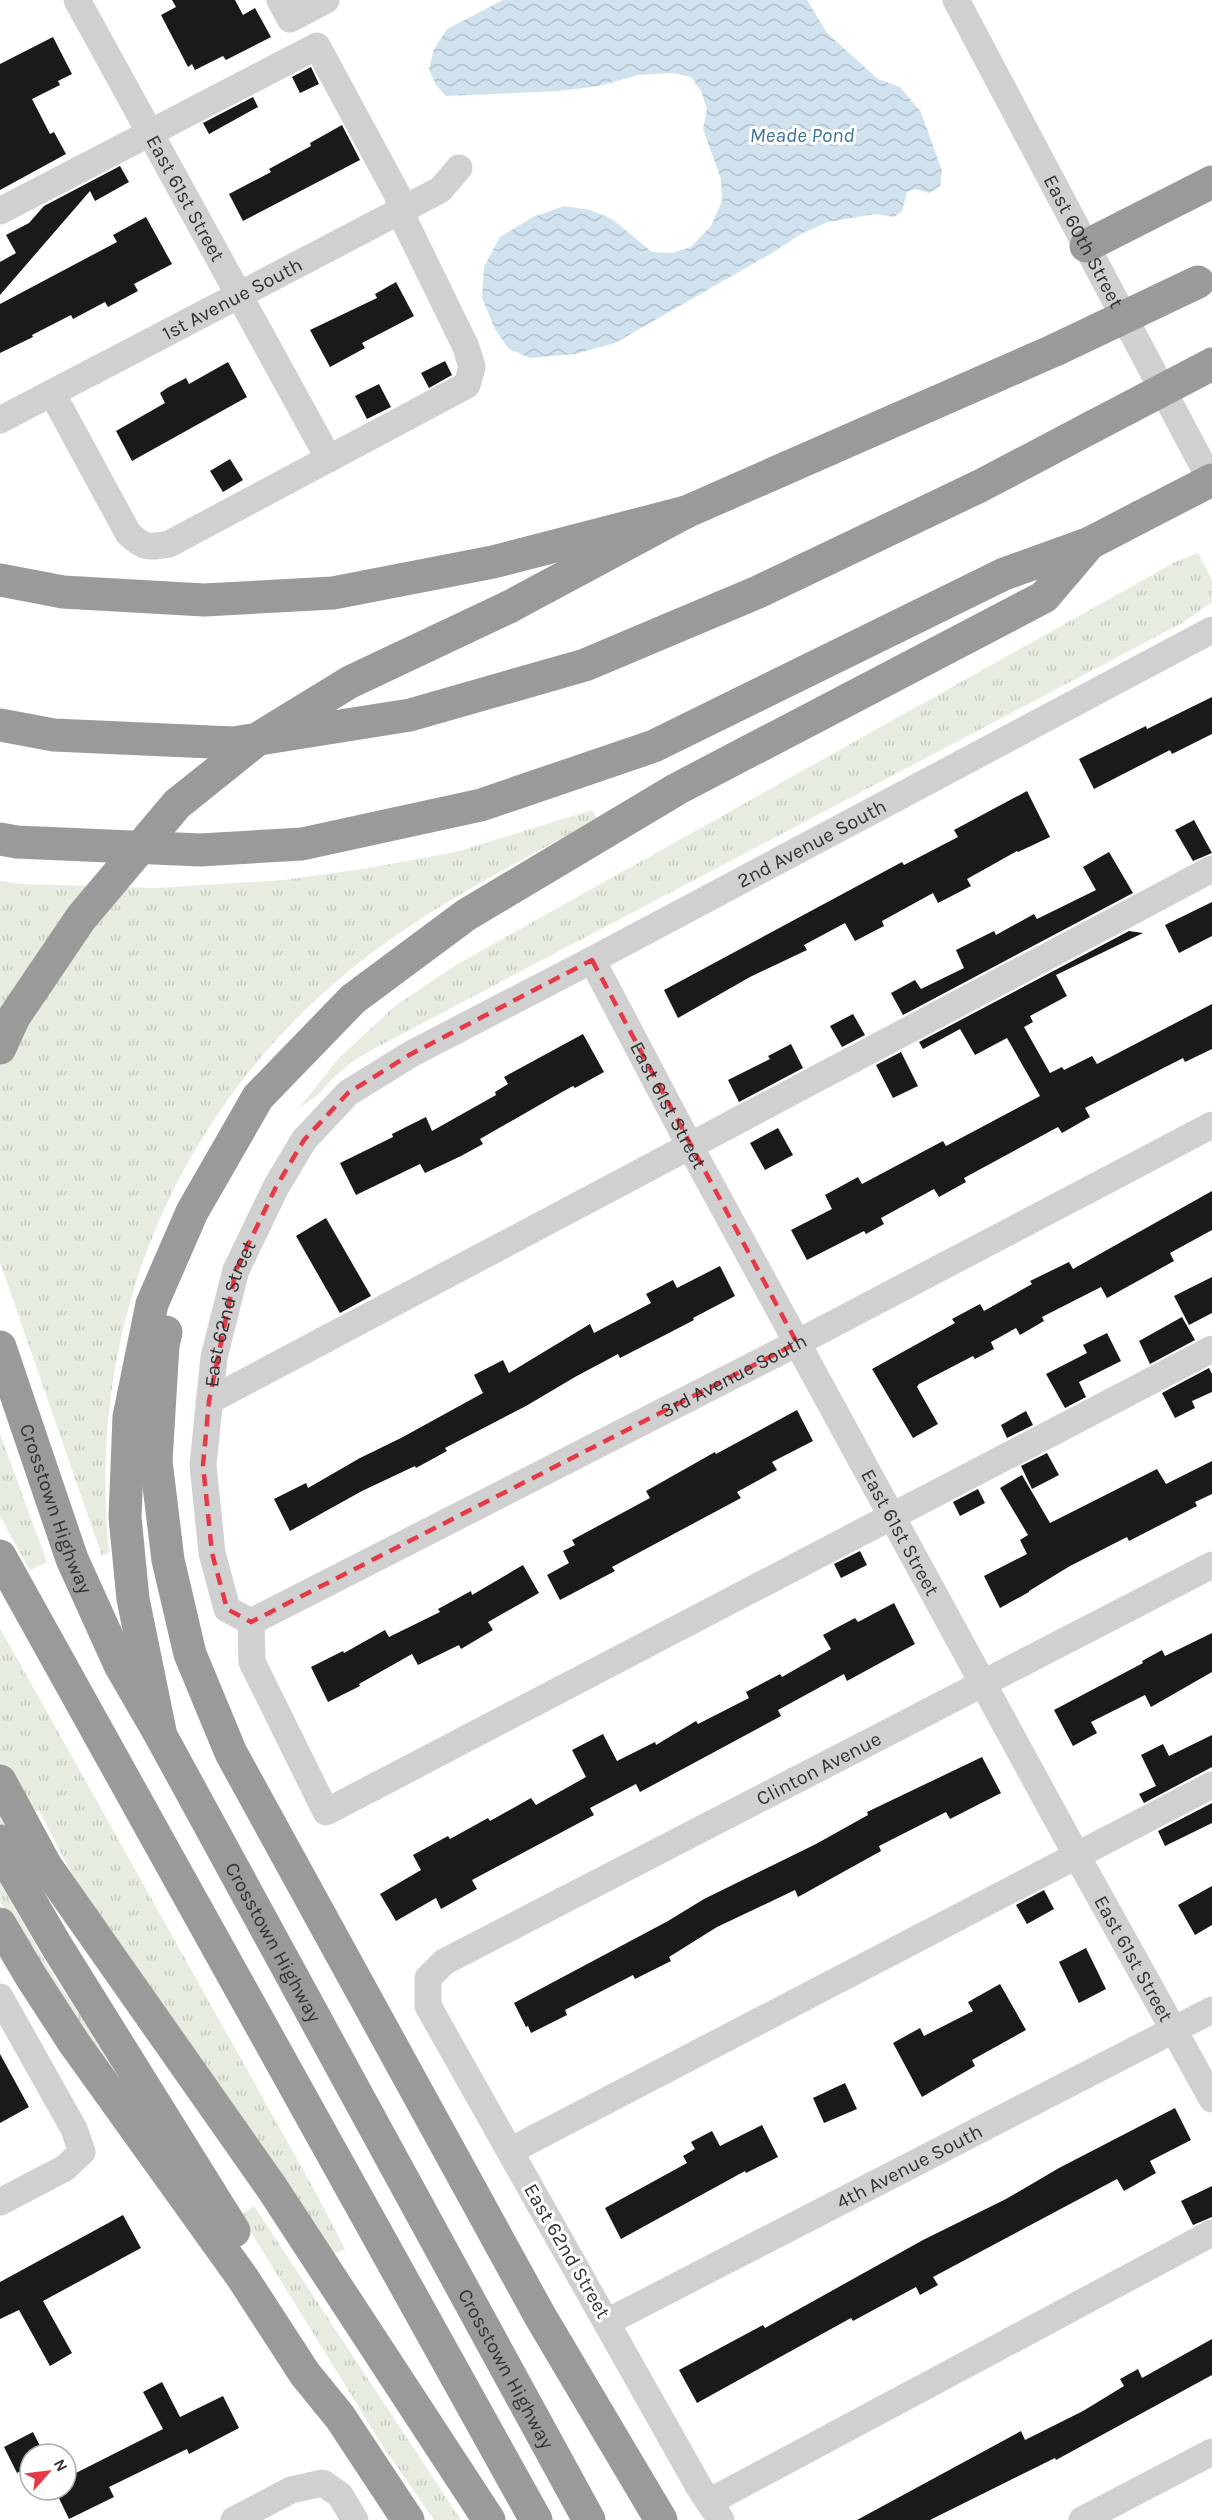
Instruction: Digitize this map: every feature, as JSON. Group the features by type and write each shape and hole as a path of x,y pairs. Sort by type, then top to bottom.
{"highway":[{"path":"1086,246 1212,182"},
{"path":"0,1048 14,1017 81,918 177,804 262,736 350,682 509,607 686,512 1054,350 1205,279"},
{"path":"0,725 54,735 233,743 410,716 585,664 758,592 980,486 1212,364"},
{"path":"0,839 17,842 200,850 302,844 480,806 654,746 1004,574 1090,543 1212,481"},
{"path":"0,580 63,592 204,600 333,593 493,562 686,512"},
{"path":"161,1736 133,1599 125,1517 129,1417 152,1304 192,1212 258,1097 352,999 466,915 677,789 1044,597 1090,543"},
{"path":"192,1212 163,1345 156,1461 168,1560 190,1654 242,1773 540,2316 661,2520"},
{"name":"Crosstown Highway","path":"0,1347 72,1558 120,1665 161,1736 589,2520"},
{"path":"0,1556 536,2520"},
{"path":"0,1781 46,1866 272,2188 489,2520"},
{"path":"0,1841 11,1868 56,1945 318,2366 340,2417"},
{"path":"0,1924 74,2043 242,2277 305,2374 340,2417 408,2520"}],"street":[{"name":"East 61st Street","path":"77,0 328,459"},
{"path":"280,0 290,19 327,0"},
{"name":"East 60th Street","path":"956,0 1212,481"},
{"path":"0,211 316,46 397,194 406,224 466,347 472,367 466,385 169,544 153,547 139,544 128,534 52,393"},
{"name":"1st Avenue South","path":"0,420 440,190 459,168"},
{"name":"2nd Avenue South","path":"411,1054 1212,630"},
{"path":"209,1401 691,1148 1212,869"},
{"name":"East 61st Street","path":"592,960 797,1343 1212,2099"},
{"name":"East 62nd Street","path":"251,1622 227,1609 212,1553 203,1465 214,1357 236,1270 276,1187 304,1140 348,1094 411,1054"},
{"name":"3rd Avenue South","path":"251,1622 797,1343 1212,1125"},
{"path":"251,1622 252,1662 326,1812 1212,1349"},
{"name":"Clinton Avenue","path":"428,1978 444,1962 1212,1565"},
{"path":"510,2151 1212,1785"},
{"name":"East 62nd Street","path":"428,1978 428,2007 715,2511"},
{"path":"0,1997 74,2129 82,2152 65,2168 0,2202"},
{"name":"4th Avenue South","path":"607,2322 1212,2010"},
{"path":"715,2511 1212,2233"},
{"path":"1082,2520 1212,2452"},
{"path":"234,2520 291,2490 323,2483 340,2495 355,2520"}],"highlighted area":[{"path":"592,960 797,1343 251,1622 227,1609 212,1553 203,1465 209,1401 236,1270 276,1187 304,1140 348,1093 411,1054"}],"green space":[{"path":"1198,553 1212,580 1212,602 1182,623 379,1046 353,1061 318,1095 299,1108 338,1059 395,1006 456,965 1177,561"},
{"path":"592,810 597,819 501,871 439,908 408,927 350,970 288,1027 235,1090 190,1158 155,1231 129,1307 112,1387 106,1469 109,1553 102,1556 0,1262 0,881 22,884 156,888 284,880 363,869 456,852"},
{"path":"0,1434 47,1562 30,1570 0,1516"},
{"path":"0,1628 316,2193 345,2249 334,2254 78,1886 39,1810 0,1827"},
{"path":"0,1883 57,1982 143,2106 136,2109 34,1961 0,1901"},
{"path":"254,2206 461,2520 434,2520 382,2445 241,2216"}],"water":[{"name":"Meade Pond","path":"503,0 807,0 827,33 878,79 900,87 921,112 942,171 940,186 929,193 915,189 907,192 902,211 894,217 875,214 828,222 801,234 615,343 575,354 530,358 508,348 495,329 482,298 484,267 500,237 533,217 564,206 590,210 612,219 652,252 672,253 691,247 711,226 722,201 721,179 703,129 707,109 701,91 691,77 673,73 638,75 599,86 559,91 446,96 436,85 429,69 434,49 447,29"}],"building":[{"path":"172,0 235,0 243,15 255,8 271,37 226,60 223,56 195,70 192,64 188,67 161,15 176,7"},
{"path":"53,37 72,74 58,81 60,85 32,99 50,134 54,132 66,154 0,190 0,64"},
{"path":"311,67 319,84 300,93 292,77"},
{"path":"253,97 258,107 209,134 203,123"},
{"path":"342,125 360,160 243,221 229,194 271,172 269,169 311,146 310,143"},
{"path":"120,166 129,182 95,201 90,191 0,295 0,262 16,253 6,235 29,223 44,206"},
{"path":"146,217 172,264 134,284 138,291 108,307 105,302 73,319 71,315 0,353 0,304 117,242 113,235"},
{"path":"396,282 414,316 362,343 365,348 330,367 310,330 377,298 375,294"},
{"path":"445,361 452,375 429,388 421,373"},
{"path":"228,362 247,397 132,461 116,431 165,403 160,393 167,388 186,378 189,384"},
{"path":"379,384 391,407 367,419 355,396"},
{"path":"230,459 243,480 223,492 210,471"},
{"path":"1212,697 1212,734 1172,754 1170,750 1094,789 1079,759"},
{"path":"1027,791 1050,837 1017,851 967,879 971,886 938,903 933,893 882,921 884,926 855,941 845,923 804,945 807,950 750,977 678,1018 664,990 902,862 904,865 958,837 954,830"},
{"path":"1194,820 1212,853 1193,861 1175,830"},
{"path":"1109,852 1133,893 903,1015 891,993 915,980 921,989 964,968 956,950 994,931 996,935 1034,914 1037,919 1096,890 1083,867"},
{"path":"1212,902 1212,936 1179,953 1165,925"},
{"path":"1129,931 1143,933 1056,975 1067,996 1030,1016 1033,1022 1024,1027 1050,1073 1062,1067 1064,1070 1092,1056 1097,1064 1212,1004 1212,1049 1185,1062 1183,1058 1085,1108 1090,1117 1062,1133 1058,1127 964,1178 966,1182 939,1197 934,1189 881,1218 884,1224 866,1234 864,1231 807,1260 791,1230 832,1209 825,1195 858,1177 862,1184 943,1141 946,1146 1040,1096 1007,1038 975,1055 960,1029 923,1049 919,1042"},
{"path":"853,1014 865,1035 842,1047 830,1026"},
{"path":"583,1034 604,1072 575,1088 573,1086 480,1139 483,1144 461,1156 425,1173 420,1164 356,1195 340,1163 393,1137 392,1134 426,1117 432,1131 496,1095 495,1092 508,1084 504,1077"},
{"path":"791,1044 803,1068 739,1102 728,1080 770,1059 768,1056"},
{"path":"901,1052 918,1086 893,1098 876,1065"},
{"path":"778,1128 793,1155 765,1170 750,1143"},
{"path":"1212,1191 1212,1230 1170,1253 1174,1261 1107,1298 1101,1287 1042,1317 1044,1321 1020,1335 1016,1328 991,1342 994,1349 975,1359 973,1356 919,1384 917,1387 938,1424 913,1438 872,1369 955,1323 952,1319 980,1304 984,1311 1032,1284 1030,1281 1069,1262 1073,1269"},
{"path":"326,1218 371,1296 340,1313 296,1236"},
{"path":"720,1266 735,1296 620,1358 618,1354 445,1448 447,1451 416,1468 415,1466 362,1491 290,1531 274,1499 306,1483 308,1488 483,1393 474,1375 503,1360 509,1373 590,1324 594,1333 651,1303 646,1294 673,1280 677,1288"},
{"path":"1212,1277 1212,1313 1189,1325 1174,1296"},
{"path":"1182,1317 1195,1340 1150,1364 1139,1341"},
{"path":"1107,1333 1121,1361 1079,1382 1086,1397 1065,1408 1046,1374 1087,1353 1083,1345"},
{"path":"1209,1368 1212,1374 1212,1392 1192,1401 1195,1408 1175,1418 1162,1393"},
{"path":"797,1410 813,1441 772,1462 777,1470 737,1492 741,1498 612,1567 615,1571 560,1600 547,1575 569,1563 563,1551 575,1545 572,1540 650,1498 646,1491"},
{"path":"1026,1411 1033,1425 1007,1438 1001,1425"},
{"path":"1047,1453 1059,1475 1032,1489 1021,1466"},
{"path":"1212,1461 1212,1494 1195,1502 1197,1506 1129,1541 1127,1537 1070,1566 1000,1608 984,1576 1027,1554 1020,1540 1028,1535 1000,1488 1022,1475 1050,1523 1157,1469 1166,1484"},
{"path":"978,1489 985,1503 960,1516 953,1502"},
{"path":"860,1551 867,1565 841,1578 834,1564"},
{"path":"523,1565 539,1593 488,1622 493,1630 461,1649 459,1645 418,1665 412,1654 359,1684 360,1686 328,1702 311,1667 343,1651 344,1653 385,1630 389,1637 440,1612 438,1609 471,1591 472,1595"},
{"path":"894,1603 915,1644 847,1681 844,1674 778,1710 781,1716 640,1792 636,1784 590,1808 594,1815 472,1880 477,1889 441,1909 436,1898 396,1921 380,1894 421,1870 413,1855 448,1836 450,1839 488,1818 490,1821 531,1798 536,1805 586,1777 572,1750 603,1734 617,1761 655,1742 656,1745 696,1721 698,1724 749,1698 746,1692 780,1674 782,1677 831,1649 823,1635 855,1618 858,1622"},
{"path":"1212,1633 1212,1672 1151,1707 1145,1695 1091,1722 1097,1733 1073,1746 1054,1710 1143,1663 1142,1661 1162,1650 1165,1656"},
{"path":"1212,1735 1212,1767 1144,1803 1139,1794 1156,1786 1141,1755 1163,1744 1169,1756"},
{"path":"982,1757 1001,1793 950,1819 946,1812 879,1846 881,1851 798,1897 795,1890 717,1927 669,1957 671,1961 635,1979 633,1975 565,2010 567,2015 531,2033 528,2026 526,2027 514,2003 668,1921 704,1899 816,1844 868,1815 867,1812"},
{"path":"1212,1803 1212,1823 1165,1846 1158,1831"},
{"path":"1212,1886 1212,1925 1195,1935 1178,1905"},
{"path":"1044,1890 1054,1909 1027,1924 1016,1905"},
{"path":"1086,1948 1106,1989 1079,2003 1059,1962"},
{"path":"1000,1984 1026,2030 972,2060 975,2066 922,2097 893,2043 920,2028 924,2036 973,2011 968,2002"},
{"path":"0,2054 29,2107 0,2123"},
{"path":"845,2083 857,2109 824,2123 813,2098"},
{"path":"1175,2108 1191,2140 1150,2161 1156,2173 1124,2191 1117,2179 933,2277 938,2285 920,2295 916,2287 853,2321 851,2318 697,2403 679,2370 763,2325 765,2328 923,2240 1006,2199 1059,2168"},
{"path":"762,2125 778,2157 746,2173 745,2171 621,2239 605,2208 687,2163 683,2156 695,2149 691,2142 712,2131 720,2146"},
{"path":"1212,2186 1212,2217 1193,2225 1181,2201"},
{"path":"123,2215 141,2248 43,2301 72,2353 50,2366 19,2310 0,2319 0,2282"},
{"path":"1212,2339 1212,2375 1056,2460 1055,2458 930,2520 857,2520 1021,2431 1025,2440 1083,2411 1124,2386 1120,2379 1138,2369 1142,2378"},
{"path":"162,2382 180,2417 223,2396 239,2428 189,2454 187,2449 109,2487 114,2497 69,2519 61,2502 78,2502 78,2472 163,2429 143,2392"},
{"path":"33,2432 38,2442 18,2442 17,2473 4,2447"}]}
